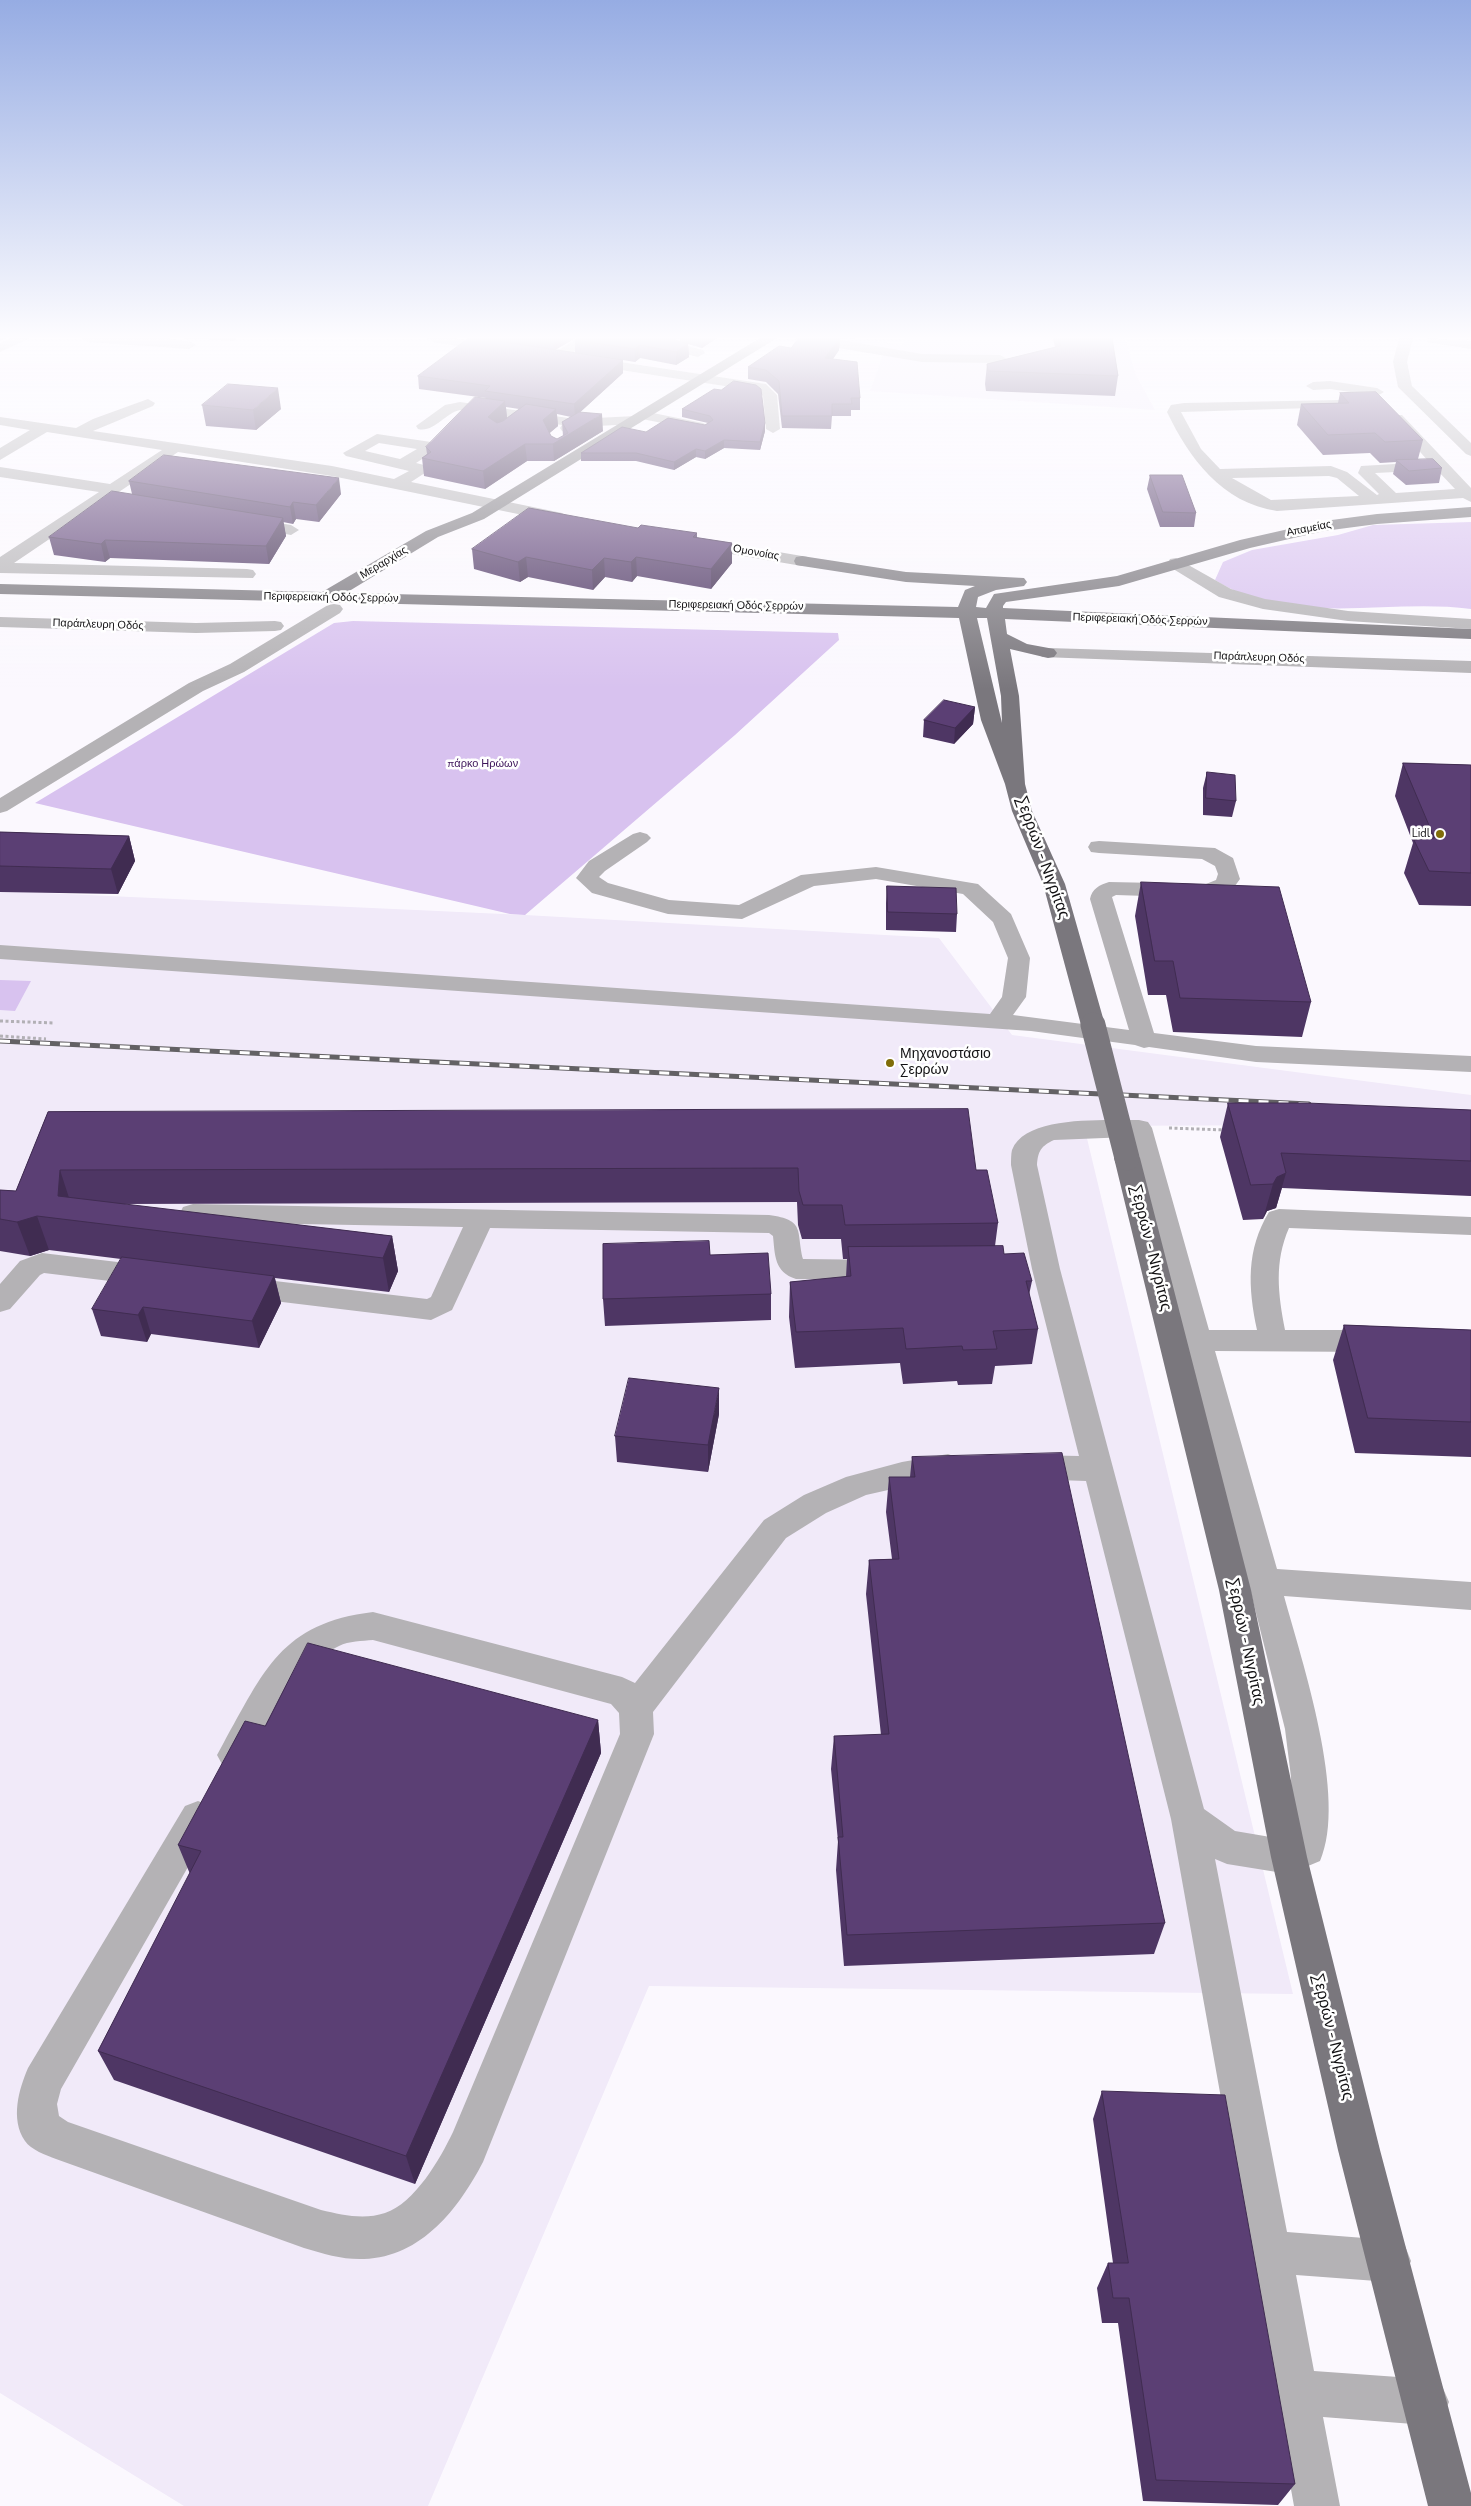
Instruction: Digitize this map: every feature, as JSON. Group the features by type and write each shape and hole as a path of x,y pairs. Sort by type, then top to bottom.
{"main road":[{"name":"Μεραρχίας","path":"328,604 432,534 478,516 578,455"},
{"name":"Απαμείας","path":"1151,570 1271,537 1324,526 1377,519 1471,512"},
{"name":"Μεραρχίας","path":"328,604 352,599 457,537 478,516"},
{"path":"802,561 906,577 1009,582 1039,582 1151,570"},
{"path":"1048,653 1022,648 997,626 995,602 1006,596 1118,592 1151,570"},
{"path":"394,580 396,586 403,591 434,600"},
{"path":"968,620 967,599 971,594 983,588 1009,582"},
{"name":"Περιφερειακή Οδός Σερρών","path":"0,589 328,604 968,620"},
{"path":"1118,592 1128,609 1153,620"},
{"name":"Περιφερειακή Οδός Σερρών","path":"0,599 305,608 328,604"},
{"name":"Περιφερειακή Οδός Σερρών","path":"352,599 710,605 968,620 997,626 1471,645"},
{"name":"Σερρών - Νιγρίτας","path":"968,620 991,720 1015,784 1022,811 1054,884 1183,1334 1289,1857 1359,2150 1390,2261 1451,2506"},
{"name":"Περιφερειακή Οδός Σερρών","path":"997,626 1153,620 1471,634"},
{"name":"Σερρών - Νιγρίτας","path":"997,626 1012,720 1015,784"},
{"path":"1004,673 1024,657 1048,653"}],"street":[{"path":"0,566 99,499 115,496 161,455"},
{"path":"263,455 578,521"},
{"path":"1199,455 1218,474 1260,504 1268,506 1470,494"},
{"path":"1430,455 1439,466 1470,494"},
{"path":"1446,455 1471,477"},
{"path":"397,484 424,469 402,464"},
{"path":"1391,498 1366,473 1366,470 1439,466"},
{"path":"1218,474 1331,471 1342,475 1372,499"},
{"path":"0,472 115,496"},
{"path":"233,521 291,530"},
{"name":"Ομονοίας","path":"684,540 802,561"},
{"path":"1176,563 1225,593 1263,604 1348,616 1471,624"},
{"path":"0,566 247,574"},
{"name":"Μεραρχίας","path":"0,808 196,687 237,668 328,604"},
{"name":"Μεραρχίας","path":"196,687 219,661 305,608"},
{"name":"Παράπλευρη Οδός","path":"0,622 196,628 275,626"},
{"path":"196,628 214,633 230,644"},
{"name":"Παράπλευρη Οδός","path":"1048,653 1371,662 1471,667"},
{"path":"640,838 597,866 587,878 600,888 668,908 742,912 809,880 876,872 970,889 1002,919 1019,958 1014,997 996,1022"},
{"path":"1099,847 1207,853 1225,863 1229,874 1229,879 1224,885 1208,891 1116,888 1109,889 1102,894 1101,899 1144,1040"},
{"path":"0,952 628,994 1046,1026 1256,1054 1471,1064"},
{"path":"1189,1819 1227,1847 1289,1857 1307,1849 1310,1819 1309,1777 1302,1730 1264,1581 1183,1334 1139,1128 1050,1132 1035,1139 1026,1150 1024,1165 1031,1269 1099,1469 1172,1761 1189,1819 1317,2506"},
{"path":"193,1213 769,1224 776,1225 786,1231 788,1260 790,1266 796,1269 910,1270"},
{"path":"215,1284 431,1310 442,1303 481,1218"},
{"path":"1273,1340 1264,1296 1263,1275 1271,1237 1278,1218 1471,1226"},
{"path":"0,1302 30,1268 42,1263 176,1279"},
{"path":"1183,1334 1273,1340 1402,1341"},
{"path":"636,1708 622,1692 373,1626 348,1628 326,1636 310,1646 295,1660 281,1678 42,2082 37,2104 40,2127 56,2138 304,2227 359,2238 375,2237 400,2227 429,2206 457,2169 637,1734 636,1708 775,1529 826,1497 892,1476 962,1464 1099,1469"},
{"path":"1264,1581 1471,1596"},
{"path":"1270,2252 1390,2261"},
{"path":"1296,2392 1426,2402"}],"path":[{"path":"0,1021 54,1023"},
{"path":"0,1036 46,1038"},
{"path":"1139,1128 1227,1130"}],"shaded area":[{"path":"0,891 525,915 939,938 1012,1035 1471,1095 1471,1131 1312,1125 1084,1126 1293,1994 649,1986 428,2506 184,2506 0,2393"}],"green space":[{"path":"1471,522 1471,609 1439,607 1307,607 1275,603 1244,595 1215,580 1223,562 1252,550 1338,535 1373,525"},
{"name":"πάρκο Ηρώων","path":"353,621 838,633 839,640 735,735 525,915 510,914 35,803 334,623"},
{"path":"0,980 31,981 15,1011 0,1010"}],"building":[{"path":"164,455 339,478 316,505 293,502 290,507 129,481"},
{"path":"427,455 508,455 483,471 422,458"},
{"path":"644,455 686,455 674,462"},
{"path":"1433,459 1442,468 1409,471 1396,460"},
{"path":"1150,475 1182,475 1196,513 1163,512"},
{"path":"112,491 283,518 266,546 105,540 101,544 49,537"},
{"path":"529,508 638,528 641,525 697,533 693,537 732,543 711,569 636,557 631,562 604,558 592,570 526,557 518,562 472,549"},
{"path":"944,700 975,707 955,728 924,720"},
{"path":"1403,763 1471,765 1471,873 1429,871 1414,840 1434,838"},
{"path":"1207,772 1235,775 1236,801 1206,798"},
{"path":"0,832 129,836 111,869 0,866"},
{"path":"1141,882 1279,887 1311,1002 1180,998 1173,961 1155,961"},
{"path":"887,886 956,888 957,914 888,912"},
{"path":"1228,1103 1307,1103 1471,1110 1471,1161 1281,1153 1286,1173 1277,1177 1273,1184 1251,1185"},
{"path":"968,1109 976,1170 987,1170 998,1223 845,1225 842,1205 803,1205 799,1191 798,1168 60,1170 58,1196 392,1236 383,1258 37,1216 17,1222 0,1219 0,1190 16,1191 48,1112"},
{"path":"709,1241 710,1255 768,1253 771,1294 603,1299 603,1244"},
{"path":"1003,1246 1004,1254 1024,1253 1032,1281 1026,1281 1038,1329 993,1331 997,1349 963,1350 962,1346 906,1349 903,1328 796,1332 790,1282 851,1276 848,1247"},
{"path":"122,1257 274,1276 252,1321 143,1307 138,1315 92,1309"},
{"path":"1344,1325 1471,1330 1471,1422 1368,1418"},
{"path":"629,1378 719,1388 708,1445 615,1436"},
{"path":"1062,1453 1165,1923 847,1935 838,1837 843,1837 834,1736 889,1734 869,1560 899,1559 889,1477 915,1477 912,1457"},
{"path":"308,1643 598,1720 406,2156 98,2051 201,1851 178,1845 245,1721 265,1726"},
{"path":"1102,2091 1225,2095 1295,2484 1156,2480 1129,2298 1113,2298 1108,2263 1128,2263"}],"railway":[{"path":"0,1041 1309,1104"}],"place":[{"name":"Lidl","path":"1440,834"},
{"name":"Μηχανοστάσιο Σερρών","path":"890,1063"}]}
